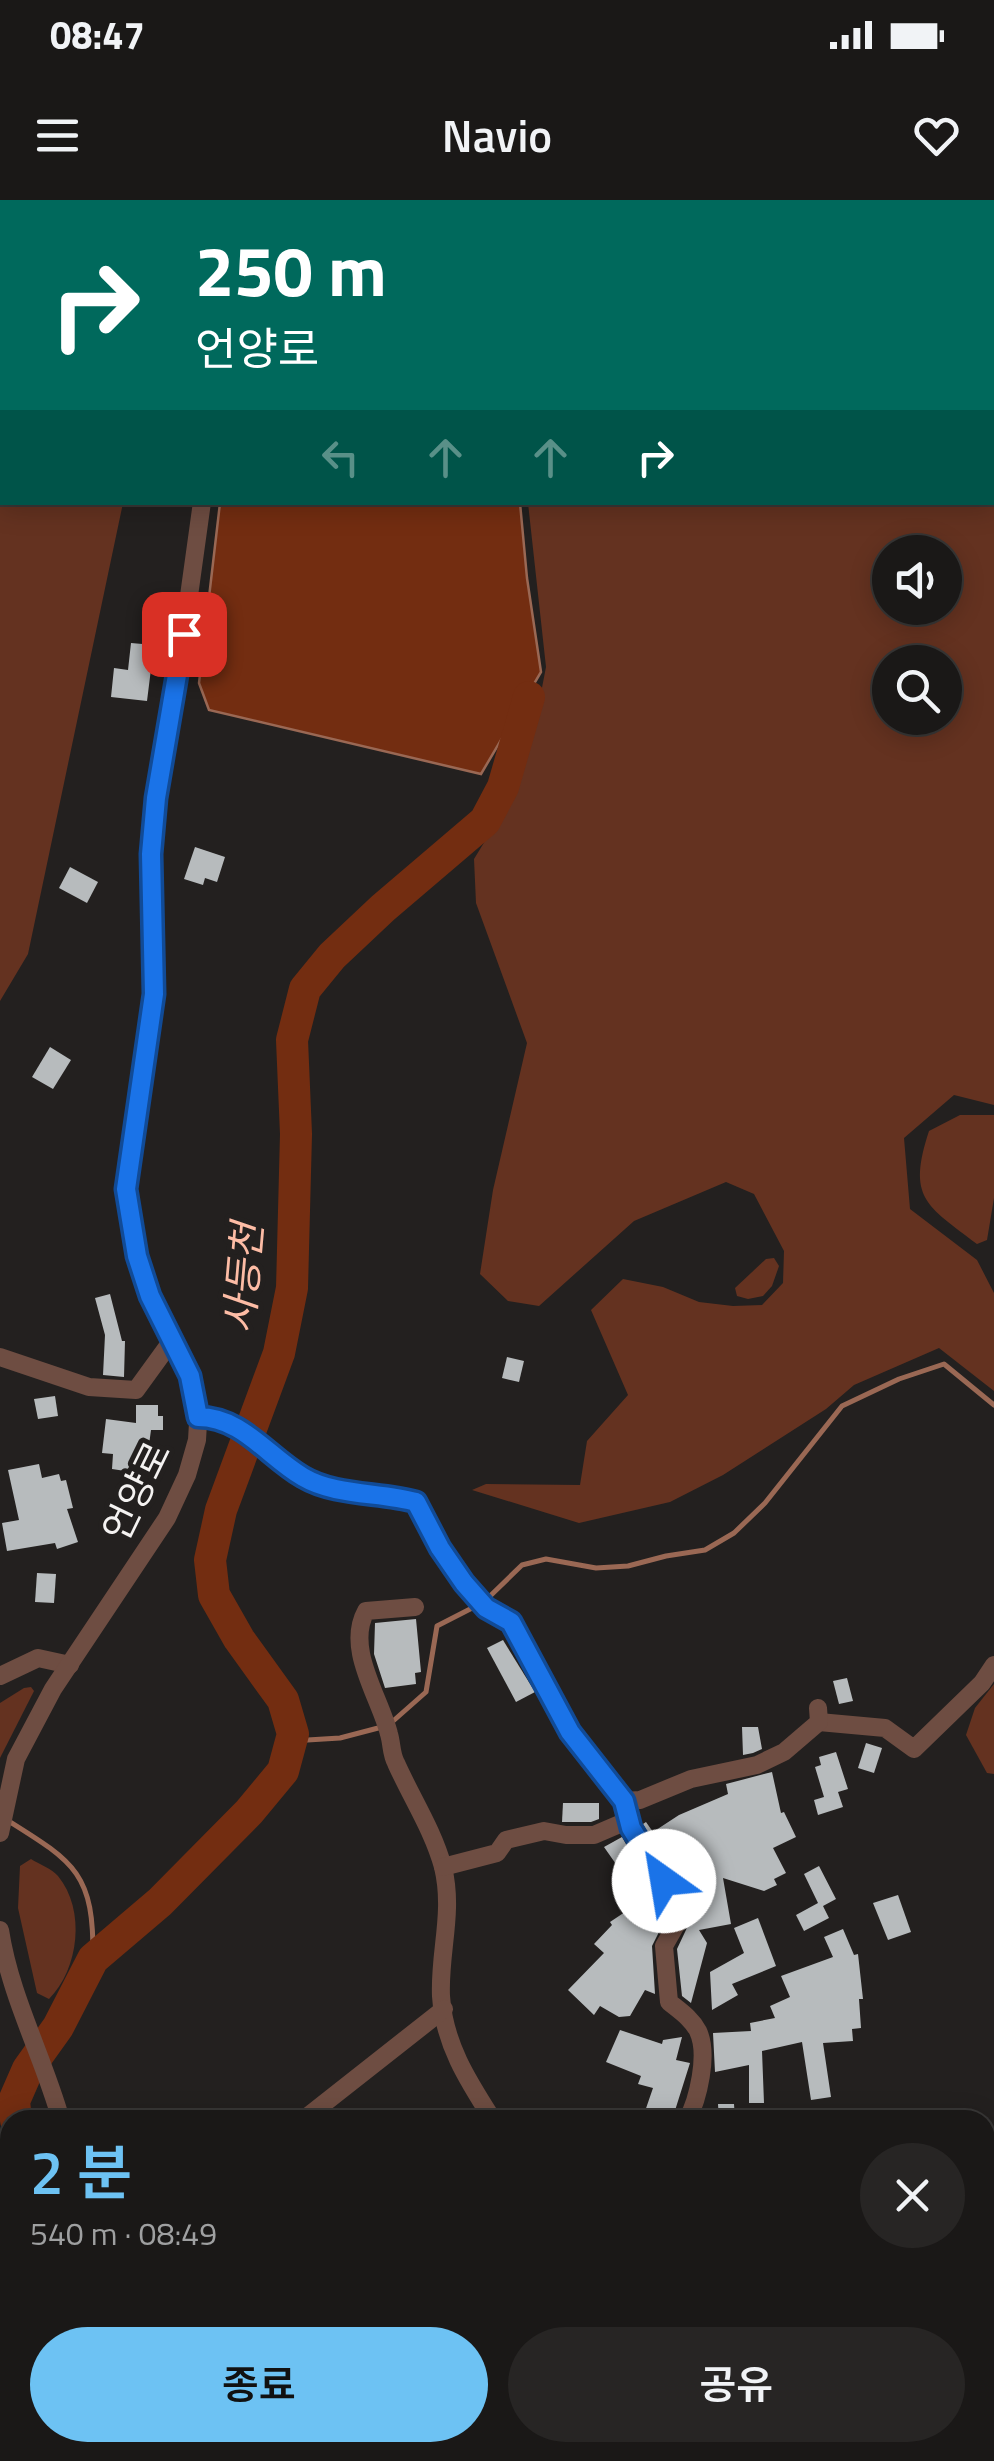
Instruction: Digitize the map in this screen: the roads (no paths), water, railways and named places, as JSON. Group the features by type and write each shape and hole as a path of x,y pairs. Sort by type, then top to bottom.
{"street":[{"name":"언양로","path":"0,1832 16,1759 70,1665 166,1518 187,1475 197,1440 198,1417 190,1376 145,1283 131,1229 126,1189 154,994 151,854 156,798 174,704 202,505"},
{"path":"0,1357 89,1387 136,1390 173,1338"},
{"path":"198,1417 216,1417 233,1424 308,1480 416,1502 440,1548 482,1604 511,1622 570,1732 624,1801 629,1820 681,1916 664,1946 669,2002 700,2035 702,2068 690,2110"},
{"path":"416,1607 366,1611 359,1623 366,1678 385,1723 393,1758 442,1867 448,1914 441,1995 456,2060 487,2110"},
{"path":"0,1676 38,1658 70,1665"},
{"path":"624,1801 640,1800 691,1779 757,1765 784,1752 818,1715 885,1728 914,1749 982,1683 994,1665"},
{"path":"442,1867 497,1853 506,1840 525,1835 544,1831 594,1835 629,1820"},
{"path":"0,1930 18,1998 58,2110"},
{"path":"315,2110 444,2009"}],"waterway":[{"name":"사등천","path":"15,2110 14,2101 28,2069 58,2027 93,1959 160,1902 249,1812 283,1771 293,1734 283,1700 239,1639 214,1595 210,1560 221,1510 279,1353 292,1288 296,1134 292,1040 305,989 332,956 485,821 503,787 529,697"},
{"path":"487,1599 522,1565 546,1559 596,1568 628,1566 705,1550 734,1533 765,1503 842,1406 899,1379 944,1364 994,1405"},
{"path":"392,1722 426,1692 437,1626 478,1605"},
{"path":"291,1741 340,1738 382,1727"},
{"path":"7,1820 50,1848 76,1874 90,1907 93,1959"}]}
